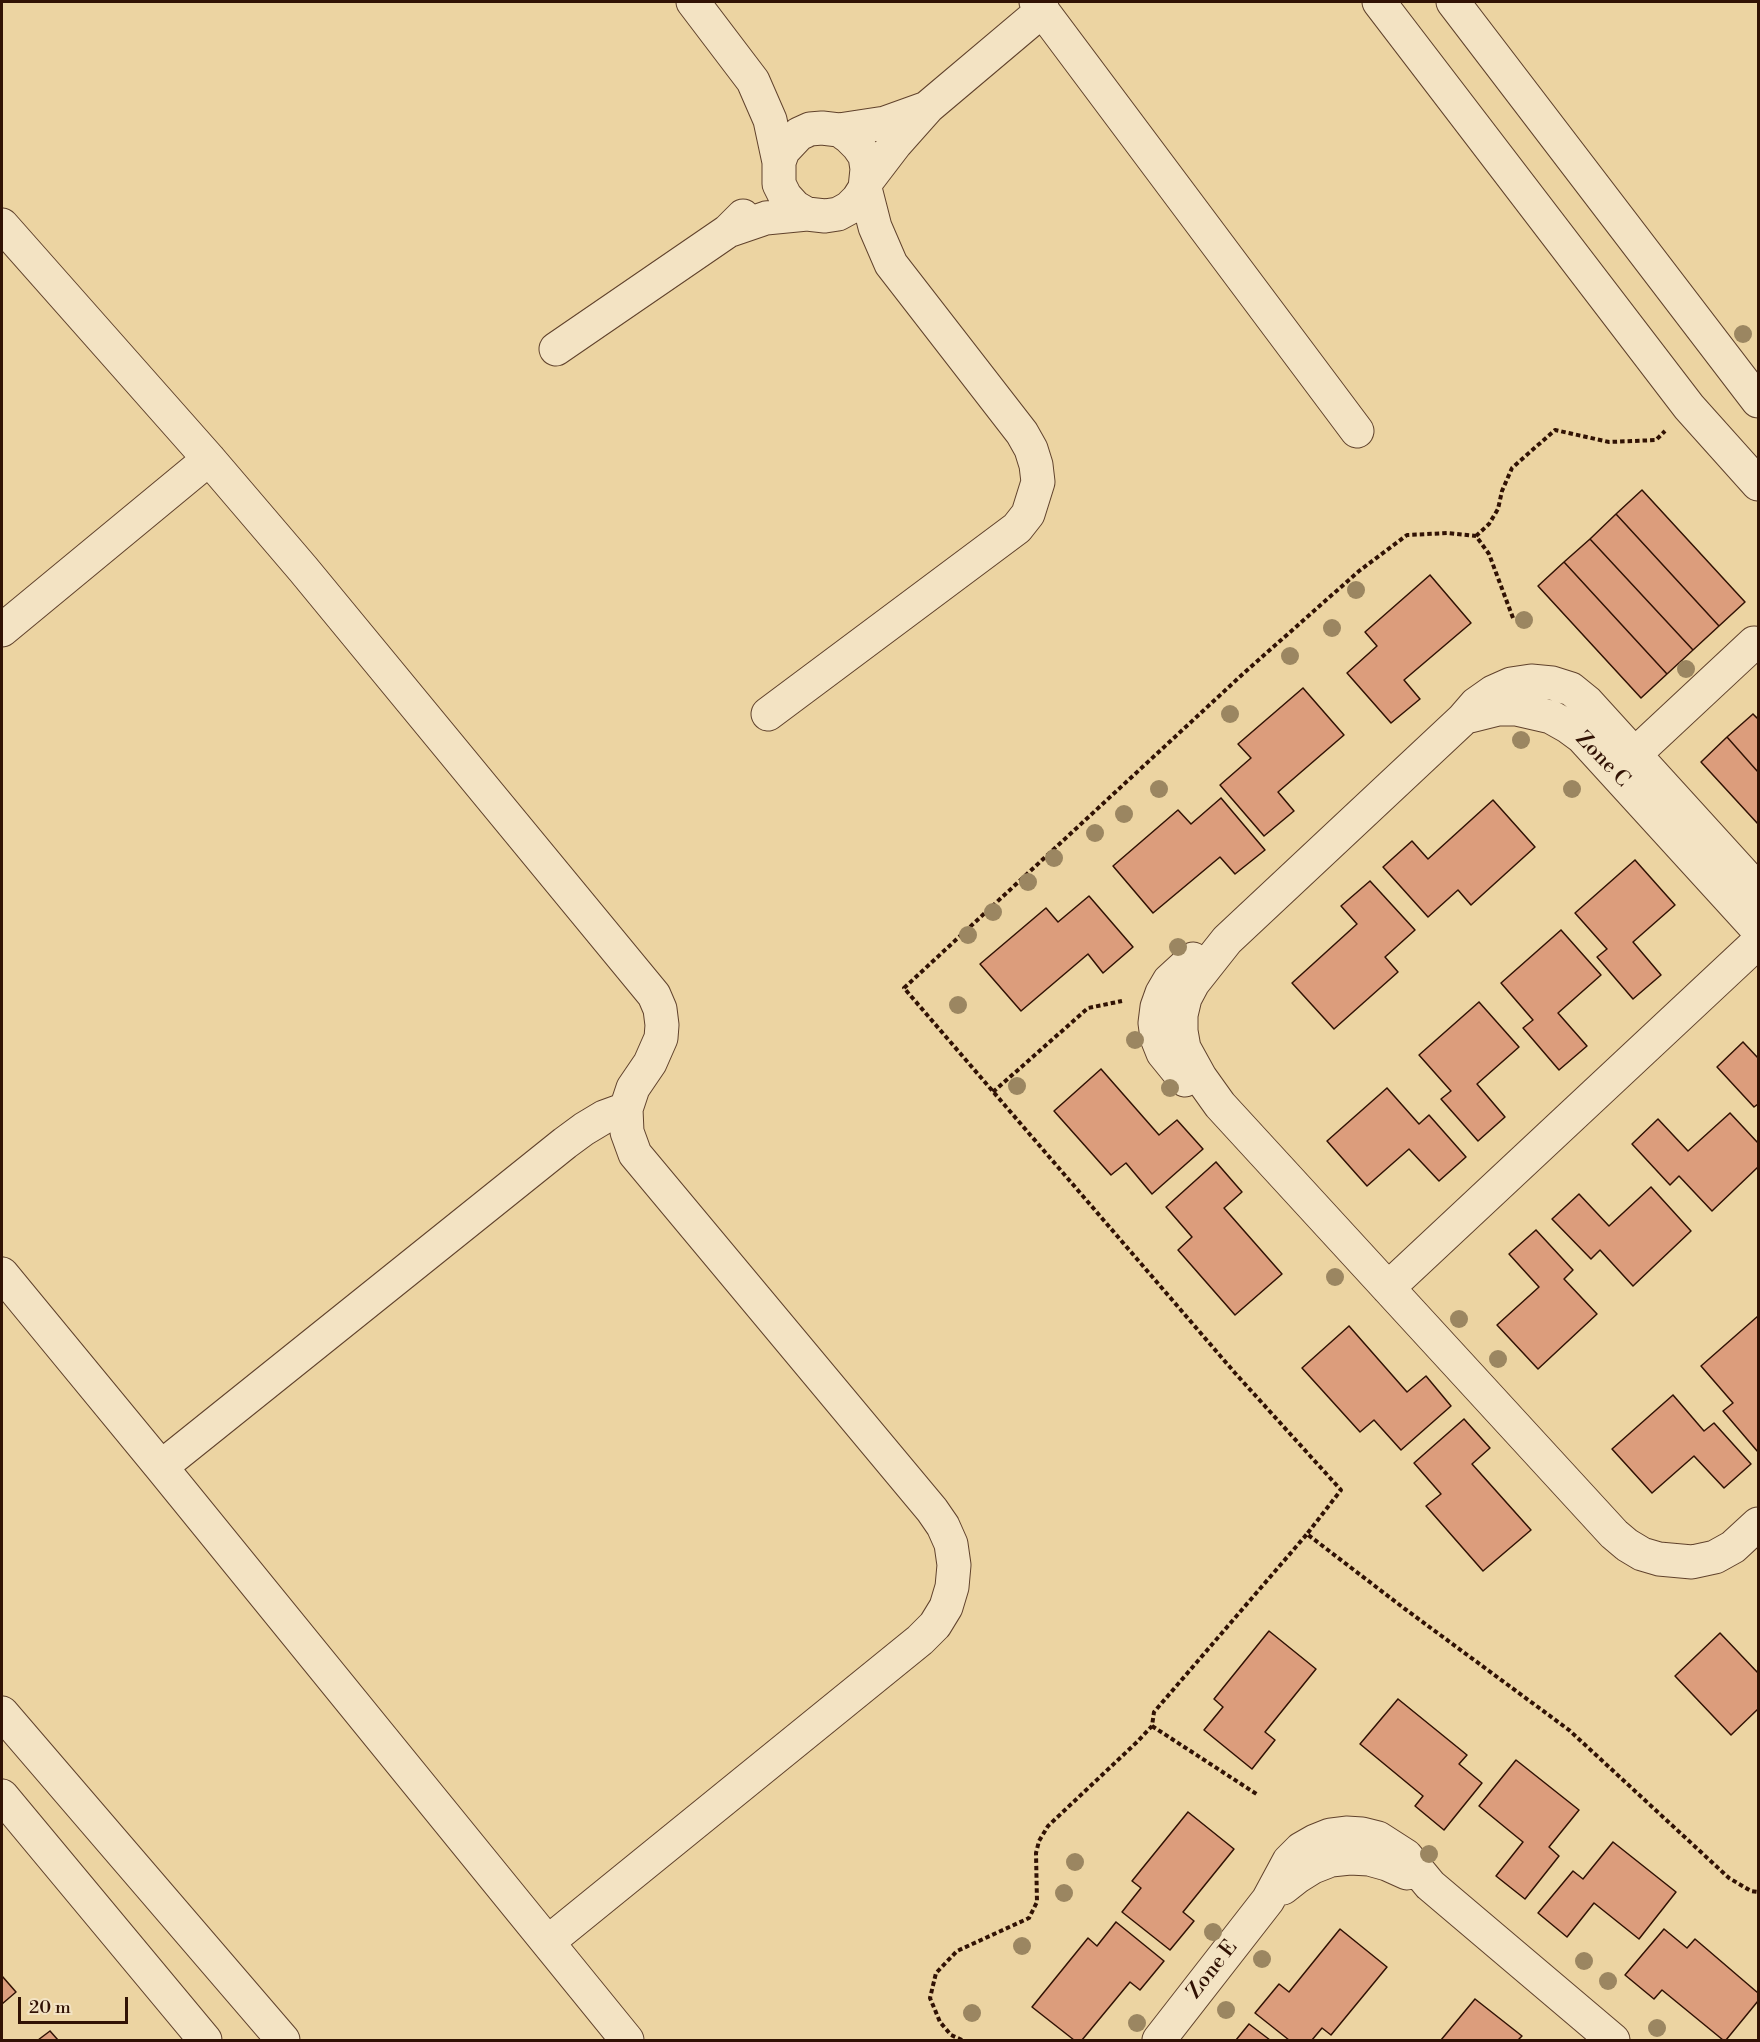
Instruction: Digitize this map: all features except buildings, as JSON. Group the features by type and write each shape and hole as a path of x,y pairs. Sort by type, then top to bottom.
{"street":[{"path":"693,2 753,81 770,120 779,166 779,184 786,196 795,207 816,215 891,264"},
{"path":"1379,2 1689,407 1758,484"},
{"path":"1453,2 1758,401"},
{"path":"728,231 766,218 838,214 849,208 858,199 896,143 928,107 1040,6 1358,431"},
{"path":"753,81 791,109 849,136 858,146 864,156 867,169 866,185 875,227 891,264 1022,433 1031,449 1038,482 1028,514 1017,528 768,714"},
{"path":"556,349 728,231 755,202 779,166 783,151 800,134 810,129 836,130 885,123 928,107"},
{"path":"2,225 303,569 654,995 660,1009 661,1038 651,1063 633,1088 626,1109 627,1132 635,1154 932,1510 951,1544 954,1565 952,1587 946,1607 935,1625 920,1640 548,1942"},
{"path":"2,630 209,459"},
{"path":"1626,763 1754,643"},
{"name":"Zone C","path":"1227,940 1463,719 1480,712 1516,709 1551,717 1626,763 1758,890"},
{"name":"Zone C","path":"1626,763 1758,930"},
{"path":"1220,1105 1188,1083 1163,1053 1157,1038 1155,1023 1157,1007 1169,981 1194,959 1227,940"},
{"path":"1227,940 1193,983 1185,998 1181,1015 1184,1048 1200,1077 1220,1105 1621,1540 1642,1554 1676,1562 1692,1562 1715,1557 1757,1530"},
{"path":"1388,1288 1758,942"},
{"path":"161,1467 565,1143 604,1117 626,1109"},
{"path":"2,1274 627,2040"},
{"path":"2,1713 283,2040"},
{"path":"2,1796 205,2040"},
{"name":"Zone E","path":"1159,2040 1268,1900 1313,1867 1331,1860 1350,1858 1369,1859 1387,1864 1430,1885 1613,2040"}],"path":[{"path":"962,2040 951,2035 940,2022 930,1998 936,1973 957,1951 1029,1918 1037,1902 1036,1853 1047,1826 1152,1726 1154,1713 1307,1534 1341,1490 1235,1373 904,988 1237,680 1359,571 1407,535 1448,533 1476,536 1489,524 1498,509 1502,490 1512,468 1555,430 1609,442 1656,440 1689,407"},
{"path":"1476,536 1489,555 1513,618"},
{"path":"993,1092 1088,1008 1162,993"},
{"path":"1307,1534 1569,1730 1729,1878 1751,1891 1758,1892"},
{"path":"1152,1726 1258,1795"}]}
